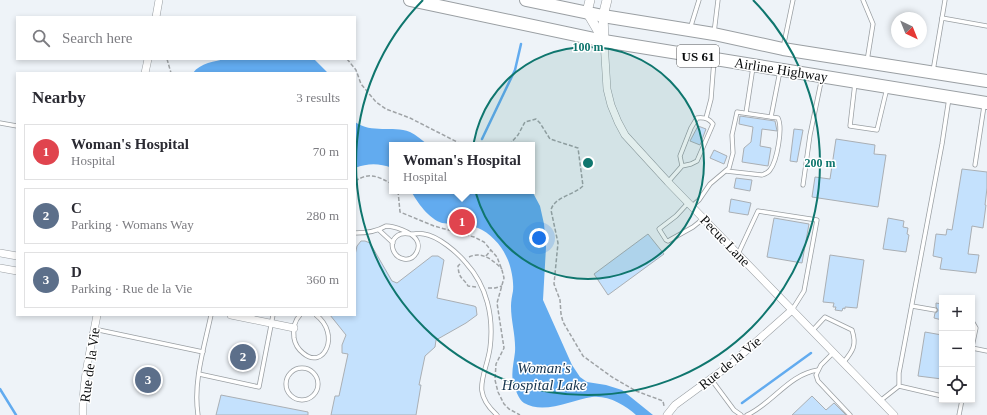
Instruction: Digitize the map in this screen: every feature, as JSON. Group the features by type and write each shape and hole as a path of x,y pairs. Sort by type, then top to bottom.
{"highway":[{"name":"Airline Highway","path":"410,0 604,41 986,103"},
{"name":"Airline Highway","path":"526,0 603,16 714,34 783,49 987,81"}],"street":[{"path":"156,16 159,0"},
{"path":"590,0 587,12 604,41"},
{"path":"604,41 603,16 607,0"},
{"name":"Pecue Lane","path":"604,41 607,89 611,105 618,122 626,135 668,182 844,363 891,414"},
{"path":"145,72 148,60"},
{"path":"0,253 16,256"},
{"path":"0,268 16,271"},
{"name":"Rue de la Vie","path":"666,411 747,351 792,310"},
{"name":"Rue de la Vie","path":"83,415 85,376 97,316"},
{"path":"236,316 294,328"}],"lane":[{"path":"690,30 699,0"},
{"path":"714,34 718,0"},
{"path":"783,49 793,0"},
{"path":"863,0 873,24 867,62"},
{"path":"933,72 945,0"},
{"path":"942,18 987,26"},
{"path":"706,118 711,99 714,59"},
{"path":"746,113 753,65"},
{"path":"771,117 780,70"},
{"path":"803,185 810,135 822,76"},
{"path":"856,82 850,126 877,130 887,87"},
{"path":"899,386 899,373 942,144 949,97"},
{"path":"975,165 986,103"},
{"path":"704,219 668,241 659,229 690,205 699,200 710,184 729,168 734,152 732,135 737,112 778,118 777,148 770,170 762,175 726,171"},
{"path":"668,182 682,166 697,161 713,124 710,120 703,117 697,118 691,128 680,156 682,166"},
{"path":"0,123 16,126"},
{"path":"738,254 758,211 817,220 804,291 792,310"},
{"path":"356,233 364,233 379,230 386,226 391,226 410,234 417,239 417,252 411,258 403,259 396,255 392,247 394,239 401,234 410,234 424,234 437,239 454,250 474,272 482,284 490,315 490,349 481,386 488,407 496,415"},
{"path":"379,230 393,243"},
{"path":"912,306 935,310"},
{"path":"198,415 196,385 212,316"},
{"path":"199,374 259,387 273,316"},
{"path":"299,316 295,321 294,328 294,336 297,347 309,358 317,358 325,351 330,339 326,326 317,316"},
{"path":"812,331 825,317 852,330 855,338 853,351 844,363"},
{"path":"94,329 204,352"},
{"path":"975,349 987,351"},
{"path":"833,353 818,370 816,375 818,381 850,415"},
{"path":"304,368 314,372 317,376 318,387 316,392 308,399 298,399 290,394 287,389 287,378 294,370 304,368"},
{"path":"746,415 798,376 808,371 818,370"},
{"path":"711,379 734,410 741,415"},
{"path":"899,386 939,395"},
{"path":"880,401 899,386"},
{"path":"958,415 961,403"}],"path":[{"path":"166,60 172,72"},
{"path":"348,60 356,70 361,84 376,102 386,110 410,118 457,142"},
{"path":"512,142 518,135 525,122 536,119 550,139 578,148 583,186 560,199 552,206 551,210 558,242 554,284 560,300 563,322 583,356 612,377 636,391 663,401 666,411"},
{"path":"356,181 364,176 372,176 379,177 389,182"},
{"path":"398,194 400,212 434,226 474,236 484,242 497,257 504,278 497,303 504,348 496,364 495,380 498,392 504,404 520,415"},
{"path":"486,256 491,249"}],"water":[{"path":"222,60 315,60 327,72 194,72 200,67"},
{"path":"356,123 368,128 403,130 410,132 424,142 389,142 389,167 374,164 356,168"},
{"name":"Woman's Hospital Lake","path":"413,194 534,194 540,206 544,224 546,247 543,300 572,365 580,377 587,382 606,385 622,390 653,415 636,415 627,408 610,399 598,397 592,397 558,406 540,408 522,402 516,391 512,378 515,352 511,306 513,283 512,273 504,252 494,239 476,227 442,223 437,221 424,210"}],"building":[{"path":"740,116 775,121 777,131 762,129 760,146 771,148 768,166 742,162 744,148 751,142 753,127 739,124"},
{"path":"698,126 706,129 700,145 690,141"},
{"path":"794,129 803,130 797,162 790,161"},
{"path":"836,139 875,145 874,154 886,155 878,207 812,197 815,177 830,179"},
{"path":"714,150 727,156 724,164 710,158"},
{"path":"962,169 987,172 986,205 983,228 972,226 968,254 979,255 976,273 940,269 942,258 933,256 936,234 946,235 947,229 952,230"},
{"path":"736,178 752,180 750,191 734,188"},
{"path":"731,199 751,203 748,215 729,212"},
{"path":"774,218 809,224 802,263 767,257"},
{"path":"888,218 904,221 903,227 908,228 907,234 909,235 906,252 883,249"},
{"path":"648,234 664,254 608,295 594,274"},
{"path":"361,241 370,243 392,281 397,283 432,256 438,256 444,260 437,298 476,307 477,315 436,340 435,347 425,356 419,385 421,385 416,415 331,415 335,396 339,396 348,354 342,353 342,345 346,335 331,316 356,316 357,246"},
{"path":"830,255 864,260 857,308 845,307 842,311 835,310 836,307 833,307 834,303 823,302"},
{"path":"936,303 939,304 939,319 934,318 935,313 938,310"},
{"path":"925,332 939,334 939,379 918,376"},
{"path":"221,395 308,412 308,415 216,415"},
{"path":"812,396 826,410 834,403 846,415 792,415"}],"waterway":[{"path":"482,139 515,70 521,44"},
{"path":"742,403 811,353"},
{"path":"0,389 16,415"}],"place":[{"name":"Woman's Hospital","path":"462,222"},
{"name":"C","path":"243,357"},
{"name":"D","path":"148,380"}]}
